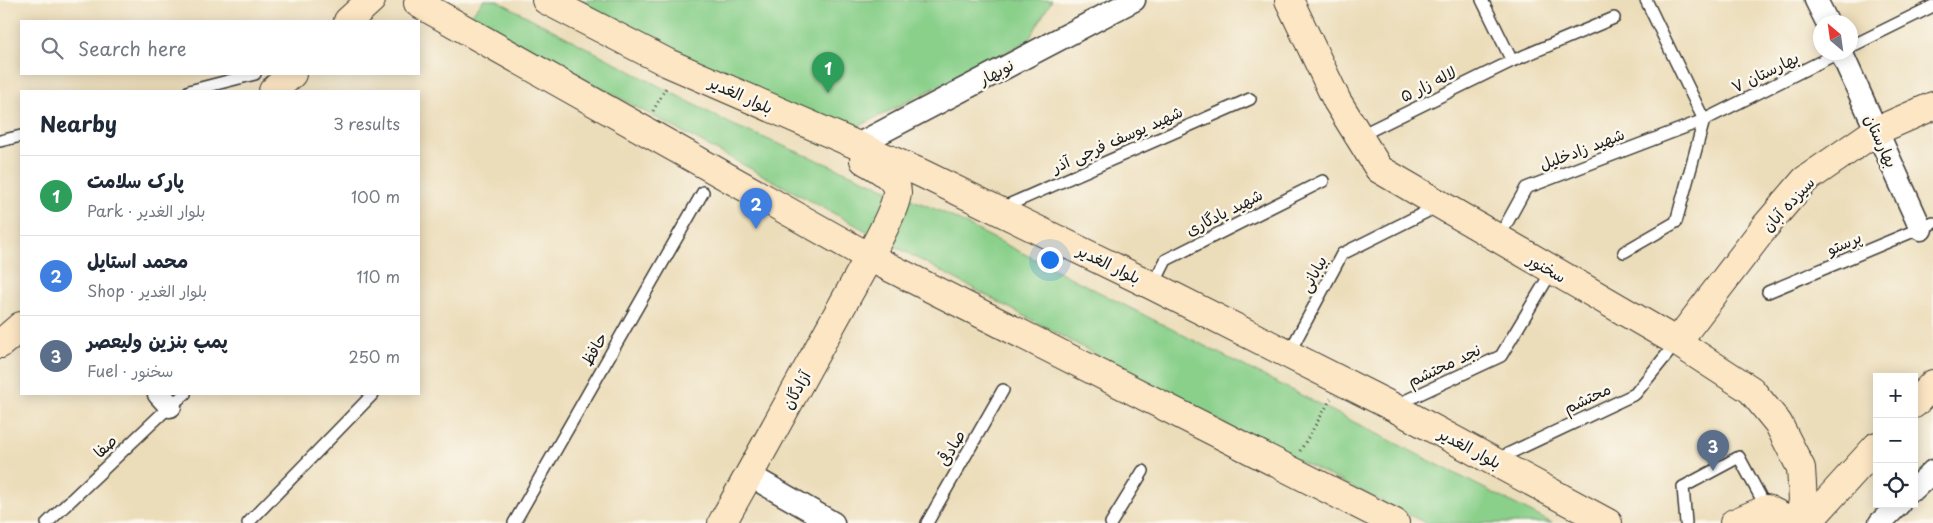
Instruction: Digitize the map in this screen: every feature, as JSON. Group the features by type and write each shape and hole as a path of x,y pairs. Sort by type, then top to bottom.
{"street":[{"path":"349,20 371,0"},
{"path":"414,1 443,4 456,0"},
{"name":"بلوار الغدیر","path":"546,0 678,67 828,134 858,145 1153,286 1392,407 1608,523"},
{"name":"نوبهار","path":"858,145 1134,0"},
{"name":"سخنور","path":"1289,0 1338,101 1379,169 1677,342 1751,390 1778,423 1801,468 1803,501 1798,523"},
{"path":"1816,0 1824,15"},
{"path":"414,1 869,257 1395,523"},
{"name":"بهارستان","path":"1845,60 1876,131 1927,226"},
{"path":"274,90 291,75"},
{"name":"سیزده آبان","path":"1677,342 1764,228 1805,180 1876,131 1933,106"},
{"name":"آزادگان","path":"722,523 869,257 896,200 896,186 886,174 828,134"},
{"path":"0,344 20,327"},
{"path":"1918,400 1933,384"},
{"path":"1807,523 1873,450"},
{"path":"1918,485 1933,471"},
{"path":"749,475 833,523"},
{"path":"1880,523 1895,508"},
{"path":"1734,523 1776,516"}],"lane":[{"path":"1482,0 1512,62"},
{"path":"1624,252 1676,222 1704,120 1646,0"},
{"path":"1858,43 1933,6"},
{"name":"لاله زار ۵","path":"1359,136 1512,62 1614,18"},
{"name":"بهارستان ۷","path":"1704,120 1825,60"},
{"path":"193,90 251,75"},
{"name":"شهید یوسف فرجی آذر","path":"997,210 1250,99"},
{"name":"شهید زادخلیل","path":"1498,239 1526,188 1704,120"},
{"path":"0,142 20,136"},
{"name":"شهید یادگاری","path":"1153,286 1166,260 1323,181"},
{"name":"حافظ","path":"514,523 703,192"},
{"name":"بیابانی","path":"1288,353 1342,254 1440,205"},
{"name":"پرستو","path":"1768,292 1927,226"},
{"name":"نجد محتشم","path":"1392,407 1501,356 1552,271"},
{"name":"محتشم","path":"1493,461 1636,394 1677,342"},
{"name":"صادقی","path":"927,523 1003,390"},
{"path":"248,523 372,395"},
{"name":"صفا","path":"47,523 171,398"},
{"path":"1686,523 1683,486 1739,457 1776,516"},
{"path":"1110,523 1144,471"}],"path":[{"path":"642,129 678,67"},
{"path":"1289,469 1342,381"}],"green space":[{"path":"484,0 496,0 733,125 942,212 1552,523 1426,523 1242,433 519,44 471,15"},
{"path":"564,0 1052,0 1028,41 822,145"}],"place":[{"name":"پارک سلامت","path":"828,93"},
{"name":"محمد استایل","path":"756,229"},
{"name":"پمپ بنزین ولیعصر","path":"1713,471"}]}
